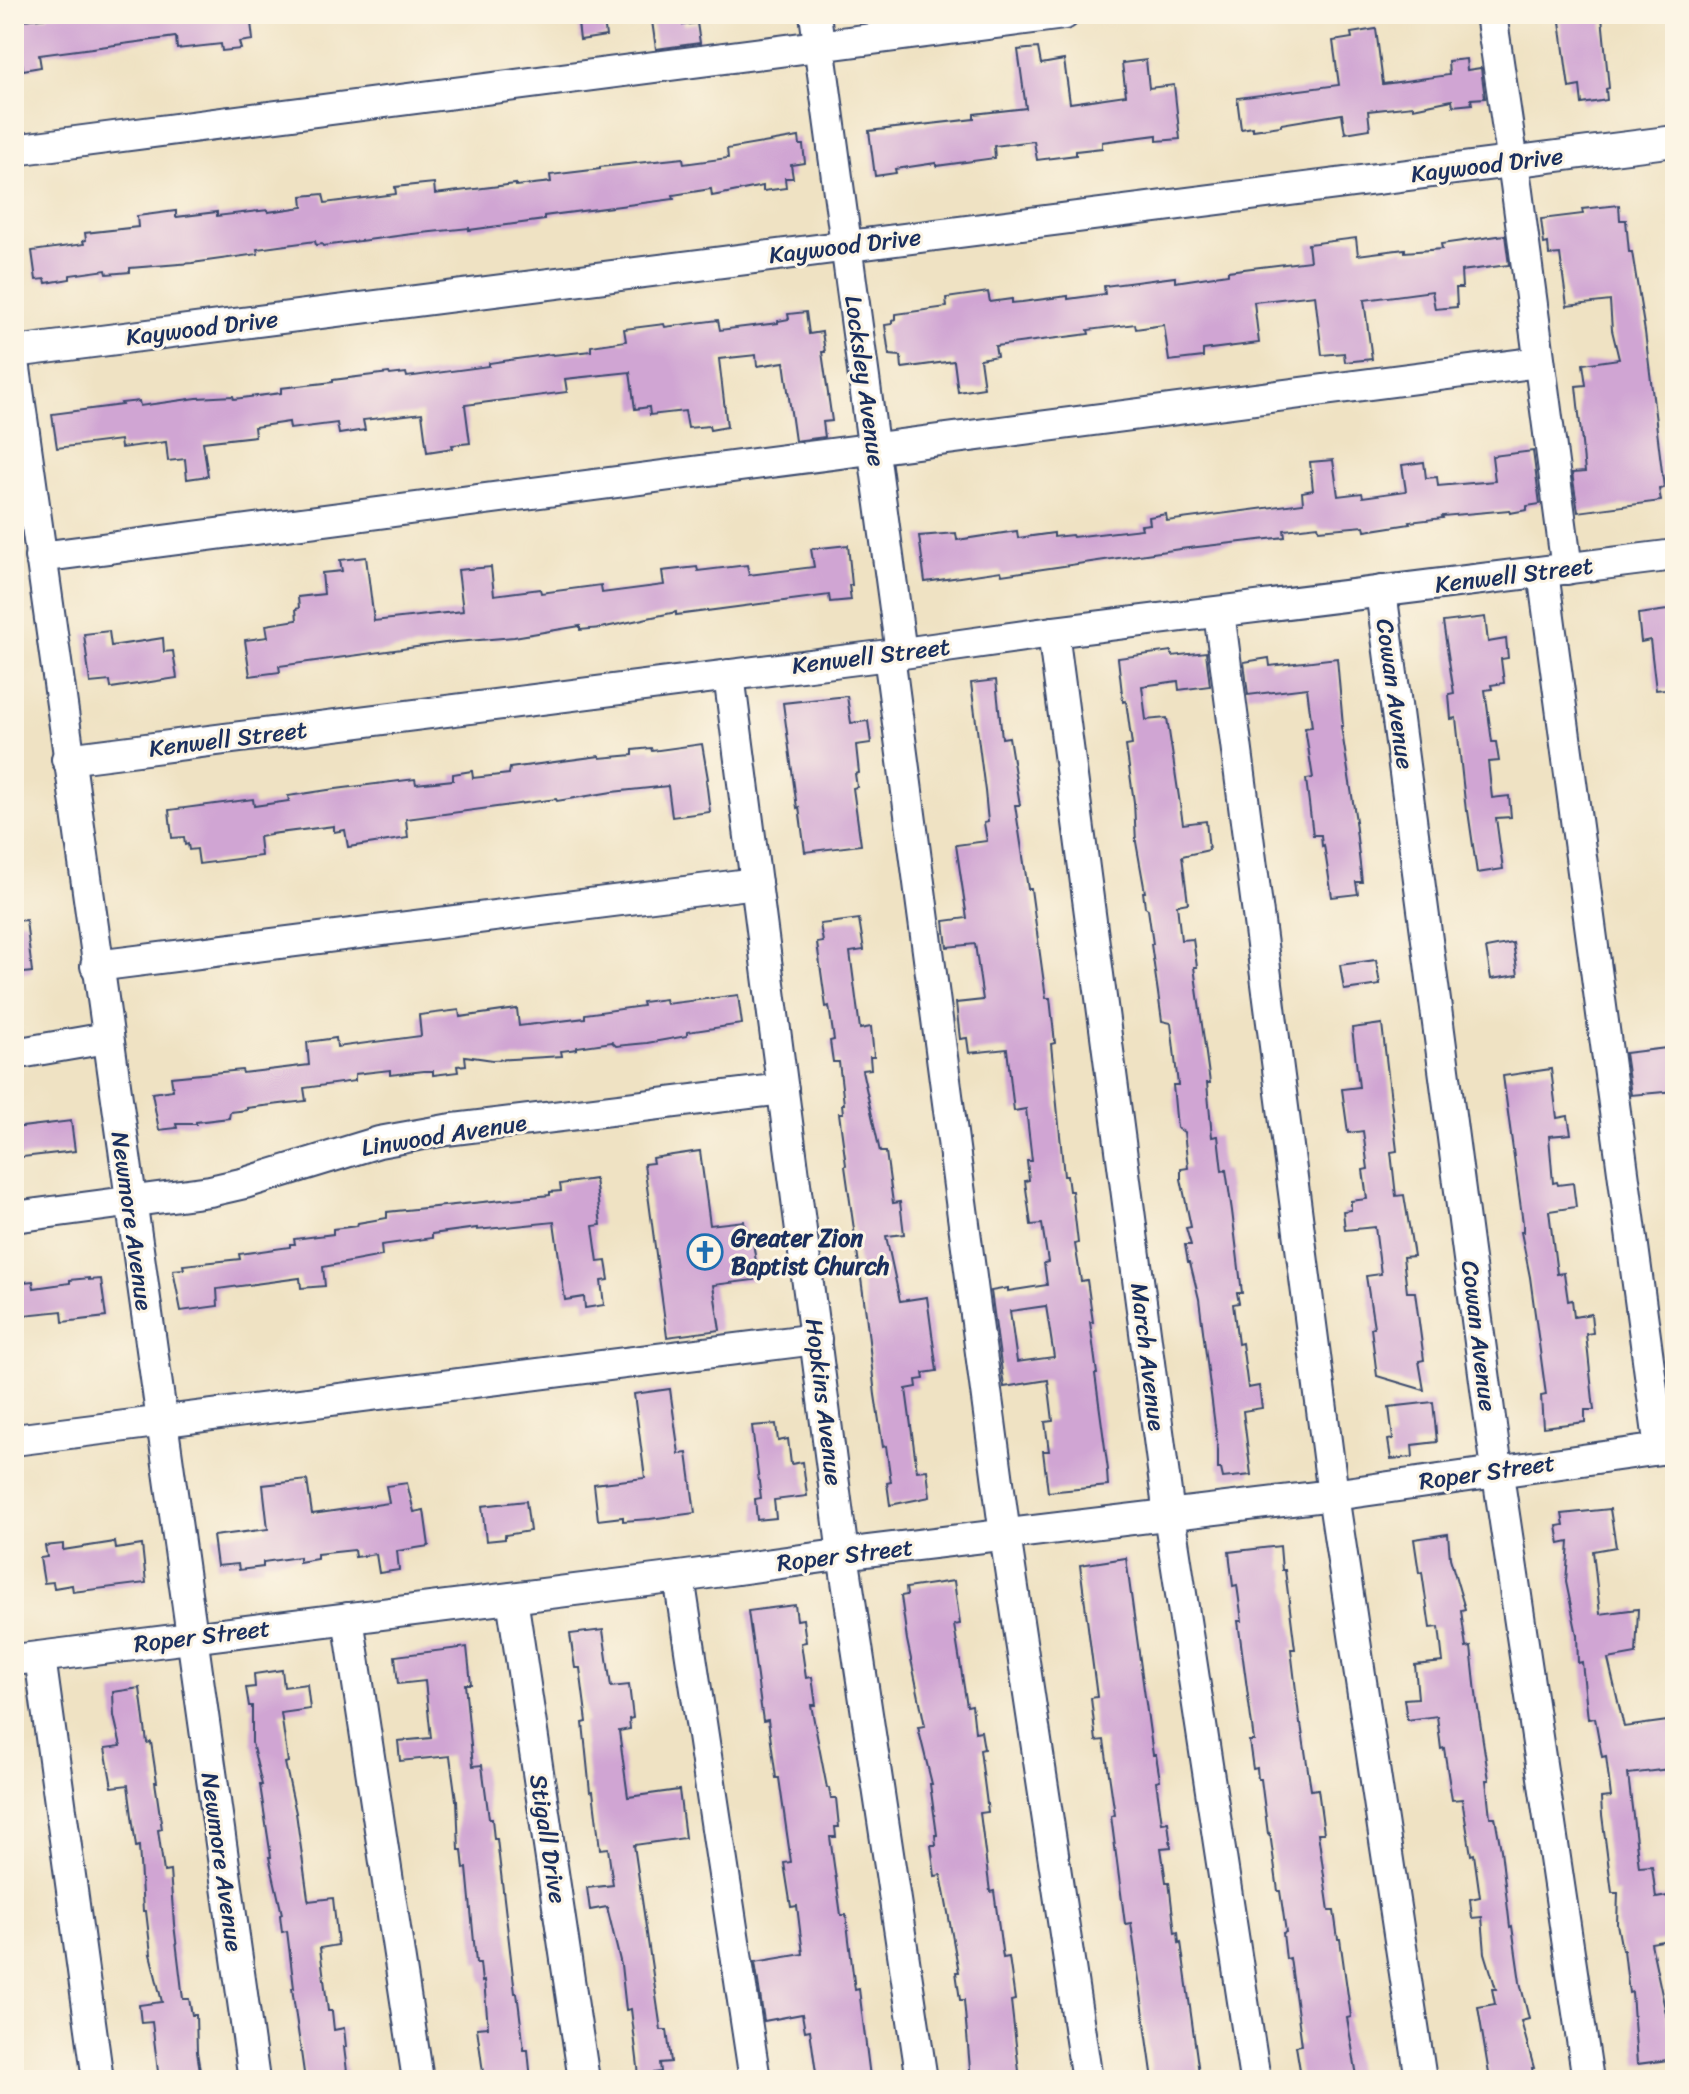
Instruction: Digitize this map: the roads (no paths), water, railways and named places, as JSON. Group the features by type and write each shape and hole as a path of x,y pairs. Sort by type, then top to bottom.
{"street":[{"name":"Locksley Avenue","path":"815,14 874,448 895,654 1005,1535 1087,2080"},
{"path":"14,150 1064,14"},
{"path":"1491,14 1539,362 1555,570 1667,1448"},
{"name":"Kaywood Drive","path":"14,352 1675,141"},
{"name":"Newmore Avenue","path":"14,361 189,1638 254,2080"},
{"path":"40,557 1539,362"},
{"name":"Kenwell Street","path":"67,759 1675,555"},
{"name":"Cowan Avenue","path":"1381,591 1497,1470 1588,2080"},
{"path":"1219,612 1333,1495 1421,2080"},
{"name":"March Avenue","path":"1053,632 1169,1515 1255,2080"},
{"name":"Hopkins Avenue","path":"729,675 843,1554 922,2080"},
{"path":"96,966 756,883"},
{"path":"14,1054 107,1038"},
{"name":"Linwood Avenue","path":"14,1217 210,1191 379,1142 446,1130 783,1089"},
{"path":"14,1440 816,1339"},
{"name":"Roper Street","path":"27,1658 1333,1495 1667,1448"},
{"path":"679,1577 755,2080"},
{"name":"Stigall Drive","path":"512,1598 584,2080"},
{"path":"348,1618 418,2080"},
{"path":"27,1658 98,2080"}],"place":[{"name":"Greater Zion Baptist Church","path":"705,1252"}]}
